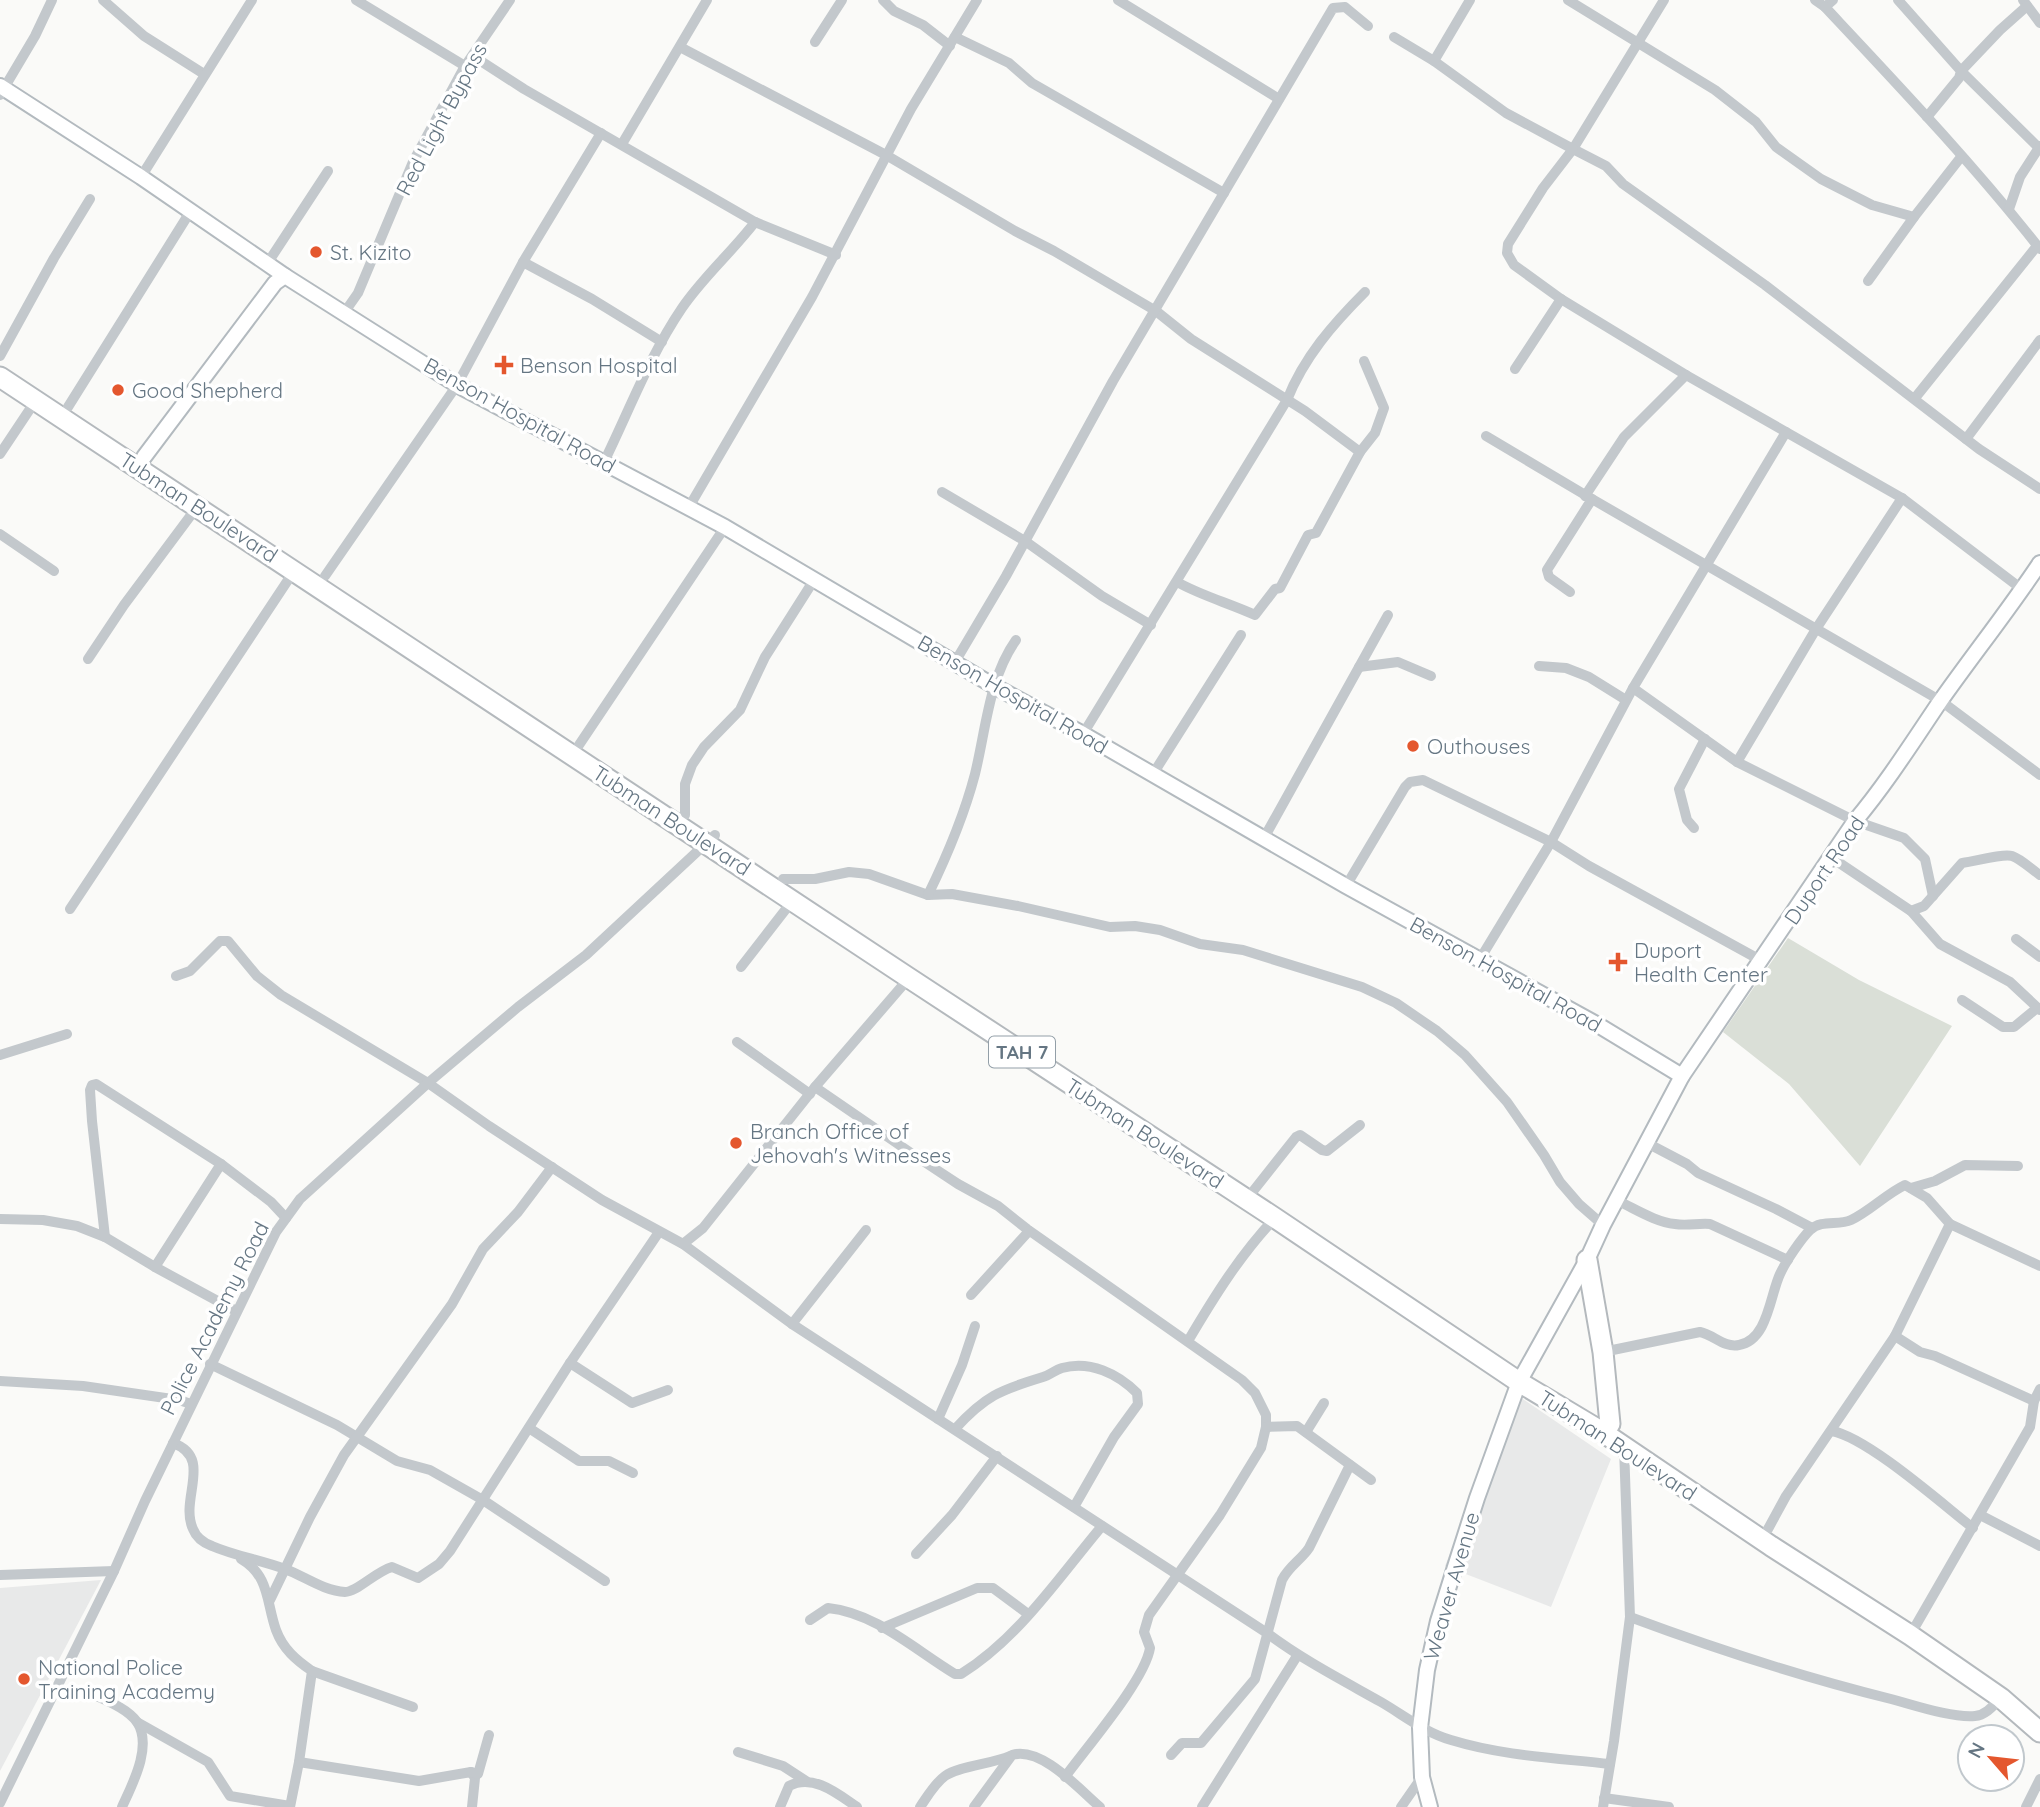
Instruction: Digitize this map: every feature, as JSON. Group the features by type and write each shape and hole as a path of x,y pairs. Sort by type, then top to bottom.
{"highway":[{"name":"Tubman Boulevard","path":"0,362 685,815 711,839 793,900 909,978 1522,1377 1610,1424 1916,1625 2008,1689 2040,1717"},
{"name":"Tubman Boulevard","path":"0,377 294,571 711,839 783,879 915,969 1255,1190 1624,1447 1910,1635 2001,1698 2040,1732"},
{"path":"1587,1260 1603,1352 1610,1424"}],"street":[{"path":"52,0 35,36 1,90 141,177 267,264 344,313"},
{"path":"103,0 144,36 204,74"},
{"path":"141,177 251,0"},
{"path":"358,0 465,66"},
{"name":"Red Light Bypass","path":"344,313 358,293 413,162 465,66 510,0"},
{"path":"622,144 707,0"},
{"path":"815,42 842,0"},
{"path":"883,0 894,10 952,41 1009,64 1032,83 1224,194"},
{"path":"689,507 836,254 911,109 977,0"},
{"path":"1118,0 1279,99"},
{"path":"1434,61 1471,0"},
{"path":"1568,0 1715,90 1756,122 1776,147 1821,179 1872,205 1914,217"},
{"path":"1664,0 1573,149 1543,188 1508,244 1507,253 1514,265 1561,299 1902,498 2023,590"},
{"path":"1815,0 1829,4 2009,209 2039,247 1915,398"},
{"path":"1898,0 1961,71 2040,147 2020,177 2009,209"},
{"path":"1927,117 1959,78 1961,71 2025,3 2040,23"},
{"path":"955,662 1185,256 1333,8 1345,7 1368,26"},
{"path":"1394,37 1434,61 1506,113 1606,166 1623,184 1723,255 1966,439 2040,489"},
{"path":"680,47 886,155 1156,311 1191,339 1287,400 1360,452"},
{"path":"473,56 524,89 755,222 836,254"},
{"path":"325,576 457,385 523,262 601,133"},
{"path":"1868,281 1961,156"},
{"path":"267,264 328,171"},
{"path":"0,356 90,199"},
{"path":"68,407 190,212"},
{"path":"604,461 681,309 755,222"},
{"path":"523,262 592,299 662,342"},
{"path":"144,457 275,283 285,276"},
{"path":"1083,734 1287,400 1295,380 1317,345 1365,292"},
{"path":"1515,369 1561,299"},
{"name":"Benson Hospital Road","path":"344,313 457,385 725,527 994,686 1480,959 1682,1076"},
{"path":"1966,439 2040,340"},
{"path":"1177,582 1197,593 1225,601 1255,615 1275,589 1280,588 1308,535 1316,533 1360,452 1375,433 1384,408 1364,362"},
{"path":"1570,592 1549,577 1547,570 1624,437 1686,374"},
{"path":"0,454 36,400"},
{"path":"1480,959 1551,842 1626,700 1786,432"},
{"path":"1486,436 1941,701 2040,775"},
{"path":"943,492 1025,541 1102,596 1151,625"},
{"path":"1737,762 1816,629 1902,498"},
{"path":"88,659 124,605 197,507"},
{"path":"579,745 725,527"},
{"path":"0,534 54,571"},
{"name":"Duport Road","path":"1522,1377 1587,1260 1602,1225 1682,1076 1855,821 1875,797 2039,566"},
{"path":"70,909 294,571"},
{"path":"685,815 685,784 692,765 704,747 740,710 765,657 814,580"},
{"path":"1264,838 1388,615"},
{"path":"1153,774 1241,635"},
{"path":"928,895 956,834 967,800 1001,663 1016,640"},
{"path":"1359,667 1398,662 1431,676"},
{"path":"1539,666 1566,667 1589,677 1626,700"},
{"path":"1633,688 1737,762 1855,821 1904,838 1925,859 1933,896"},
{"path":"1694,828 1688,821 1679,789 1705,739"},
{"path":"1346,886 1405,787 1417,780 1435,784 1551,842 1589,866 1762,961"},
{"name":"Police Academy Road","path":"0,1803 114,1571 236,1311 276,1232 300,1199 428,1083 518,1007 586,955 711,839"},
{"path":"1911,911 1924,906 1962,863 1986,860 1998,855 2012,856 2040,875"},
{"path":"1832,858 1911,911 1940,944 2010,982 2038,1009 2014,1027 2003,1027 1962,1000"},
{"path":"783,879 815,879 849,872 869,874 928,895 952,894 1110,927 1135,926 1160,930 1200,944 1243,950 1362,987 1396,1003 1437,1031 1465,1055 1507,1102 1560,1182 1602,1225"},
{"path":"741,967 793,900"},
{"path":"2016,939 2040,957"},
{"path":"176,976 190,971 220,941 228,941 257,976 281,995 428,1083 552,1167 683,1244 792,1324 1267,1633 1297,1656 1385,1704 1420,1728 1453,1741 1516,1754 1610,1764"},
{"path":"683,1244 703,1228 813,1090 909,978"},
{"path":"0,1055 67,1034"},
{"path":"737,1042 958,1184 998,1206 1242,1380 1255,1393 1266,1416 1261,1448 1220,1515 1149,1615 1144,1632 1150,1648 1139,1673 1124,1698 1065,1777"},
{"path":"105,1237 92,1122 92,1085 96,1084 221,1164 271,1202 286,1218"},
{"path":"1255,1190 1300,1135 1327,1151 1360,1125"},
{"path":"1647,1143 1699,1173 1812,1228"},
{"path":"155,1267 221,1164"},
{"path":"1911,1188 1934,1181 1965,1164 2018,1167"},
{"path":"270,1600 310,1517 344,1455 452,1304 477,1264 483,1249 519,1212 552,1167"},
{"path":"1603,1352 1700,1332 1713,1335 1728,1345 1740,1345 1754,1338 1759,1332 1779,1275 1812,1228 1823,1223 1849,1221 1890,1192 1905,1185 1927,1198 1950,1224 2040,1266"},
{"path":"1616,1200 1668,1223 1710,1224 1788,1260"},
{"path":"1188,1341 1234,1267 1275,1218"},
{"path":"0,1219 43,1220 66,1224 105,1237 236,1311"},
{"path":"1768,1529 1786,1496 1895,1336 1950,1224"},
{"path":"792,1324 866,1230"},
{"path":"971,1295 1030,1231"},
{"path":"173,1443 190,1452 194,1463 190,1511 192,1528 199,1538 211,1546 285,1569 335,1591 349,1592 371,1576 392,1567 418,1578 439,1564 450,1551 570,1363 659,1232"},
{"path":"938,1419 962,1365 975,1326"},
{"path":"1895,1336 1920,1352 1935,1356 2035,1401"},
{"path":"570,1363 632,1403 668,1390"},
{"path":"210,1364 358,1437 397,1461 430,1470 483,1500 605,1581"},
{"path":"955,1429 992,1395 1009,1386 1048,1376 1062,1368 1091,1367 1123,1381 1137,1392 1138,1404 1114,1437 1074,1507"},
{"name":"Weaver Avenue","path":"1430,1807 1422,1777 1420,1728 1427,1670 1438,1621 1477,1498 1522,1377"},
{"path":"0,1381 83,1386 191,1404"},
{"path":"1916,1625 2035,1430 2035,1401 2040,1389"},
{"path":"1306,1432 1324,1403"},
{"path":"1266,1427 1293,1425 1371,1480"},
{"path":"529,1428 579,1461 609,1461 633,1473"},
{"path":"1832,1431 1854,1439 1876,1454 1973,1528"},
{"path":"1624,1447 1630,1617 1604,1802 1669,1807"},
{"path":"916,1554 952,1515 997,1456"},
{"path":"1171,1755 1182,1743 1201,1743 1255,1679 1287,1569 1301,1559 1309,1548 1350,1465"},
{"path":"1984,1517 2040,1546"},
{"path":"810,1620 828,1608 857,1615 946,1669 960,1674 995,1649 1102,1526"},
{"path":"229,1552 257,1571 264,1581 276,1630 293,1658 312,1671 413,1707"},
{"path":"0,1575 114,1571"},
{"path":"882,1628 977,1588 988,1586 1028,1614"},
{"path":"1630,1617 1749,1660 1850,1689 1957,1715 1977,1716 1991,1709 2001,1698"},
{"path":"1202,1807 1297,1656"},
{"path":"90,1693 208,1762 230,1796 290,1806 312,1671"},
{"path":"122,1807 141,1758 143,1741 137,1722"},
{"path":"299,1762 419,1781 471,1772 478,1774 489,1735"},
{"path":"738,1752 783,1766 806,1781 820,1784 857,1807"},
{"path":"920,1807 942,1777 953,1771 994,1763 1022,1752 1035,1756 1065,1777 1100,1807"},
{"path":"974,1807 1012,1755"},
{"path":"471,1772 475,1778 472,1807"},
{"path":"1401,1807 1422,1777"},
{"path":"2026,1807 2040,1779"},
{"path":"780,1807 789,1786 806,1781"}],"shaded area":[{"path":"1788,938 1859,980 1952,1026 1860,1166 1789,1084 1723,1032"},
{"path":"1514,1393 1611,1459 1551,1607 1445,1566"},
{"name":"National Police Training Academy","path":"101,1580 0,1771 0,1588"}],"place":[{"name":"St. Kizito","path":"316,252"},
{"name":"Benson Hospital","path":"504,365"},
{"name":"Good Shepherd","path":"118,390"},
{"name":"Outhouses","path":"1413,746"},
{"name":"Duport Health Center","path":"1618,962"},
{"name":"Branch Office of Jehovah's Witnesses","path":"736,1143"},
{"name":"National Police Training Academy","path":"24,1679"}]}
